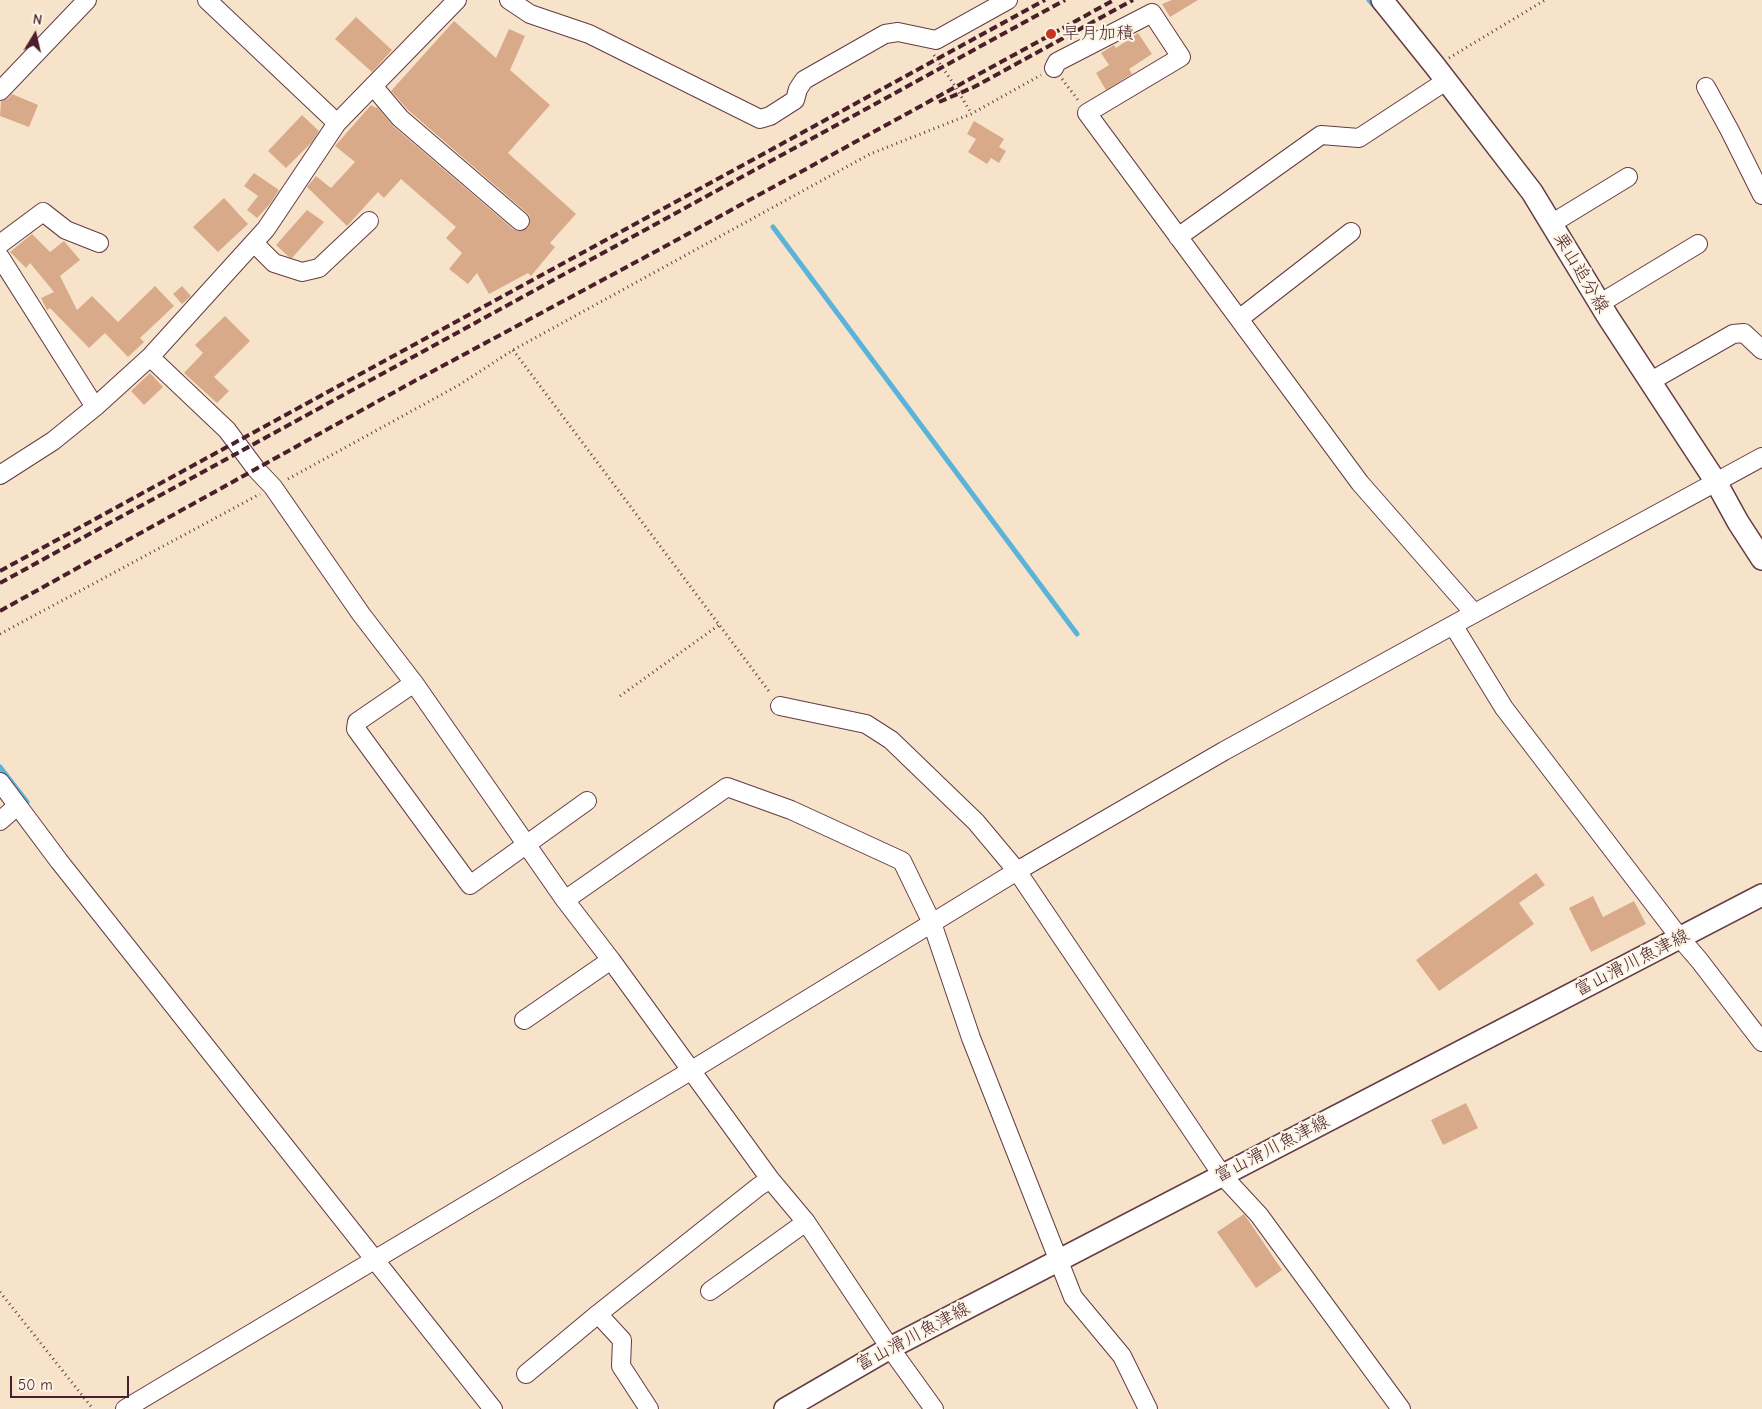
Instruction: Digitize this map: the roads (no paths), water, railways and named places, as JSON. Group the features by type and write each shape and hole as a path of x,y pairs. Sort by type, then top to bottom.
{"main road":[{"name":"栗山追分線","path":"1382,0 1532,192 1600,304 1716,482 1738,522 1762,559"},
{"name":"富山滑川魚津線","path":"785,1409 890,1348 1058,1259 1762,895"}],"street":[{"path":"0,91 87,0"},
{"path":"207,0 337,123"},
{"path":"0,475 53,441 95,407 150,357 266,229 337,123 457,0"},
{"path":"509,0 530,14 589,34 760,119 770,116 795,100 798,89 804,80 885,34 898,32 936,40 1005,0"},
{"path":"1054,68 1057,62 1152,12 1182,57 1087,113 1360,483 1474,613"},
{"path":"1178,237 1321,135 1359,138 1440,74"},
{"path":"373,86 400,118 520,221"},
{"path":"1706,87 1730,130 1762,195"},
{"path":"1552,224 1628,178"},
{"path":"0,244 43,212 66,230 98,243"},
{"path":"254,242 274,263 302,272 319,268 370,221"},
{"path":"1239,320 1351,232"},
{"path":"1600,304 1698,244"},
{"path":"0,257 95,407"},
{"path":"1651,382 1733,334 1744,333 1762,350"},
{"path":"150,357 226,430 256,469 274,487 361,614 414,683 564,900 611,960 770,1179 806,1222 890,1348 934,1409"},
{"path":"125,1409 692,1070 1017,872 1224,751 1762,457"},
{"path":"1453,625 1504,708 1762,1042"},
{"path":"414,683 358,722 356,730 470,885 587,801"},
{"path":"780,706 866,724 891,740 976,822 1017,872 1222,1175 1259,1215 1400,1409"},
{"path":"0,782 493,1409"},
{"path":"564,900 727,787 791,810 902,861 932,923 971,1038 1073,1297 1122,1356 1148,1409"},
{"path":"0,821 17,806"},
{"path":"524,1020 611,960"},
{"path":"526,1374 598,1314 770,1179"},
{"path":"710,1291 806,1222"},
{"path":"598,1314 622,1340 621,1366 649,1409"}],"waterway":[{"path":"1369,0 1377,9"},
{"path":"773,227 1077,634"},
{"path":"0,767 27,802"}],"railway":[{"path":"0,571 1045,0"},
{"path":"0,583 1065,0"},
{"path":"0,611 409,384 662,248 1114,0"},
{"path":"939,102 974,87 1133,0"}],"place":[{"name":"早月加積","path":"1051,34"}]}
